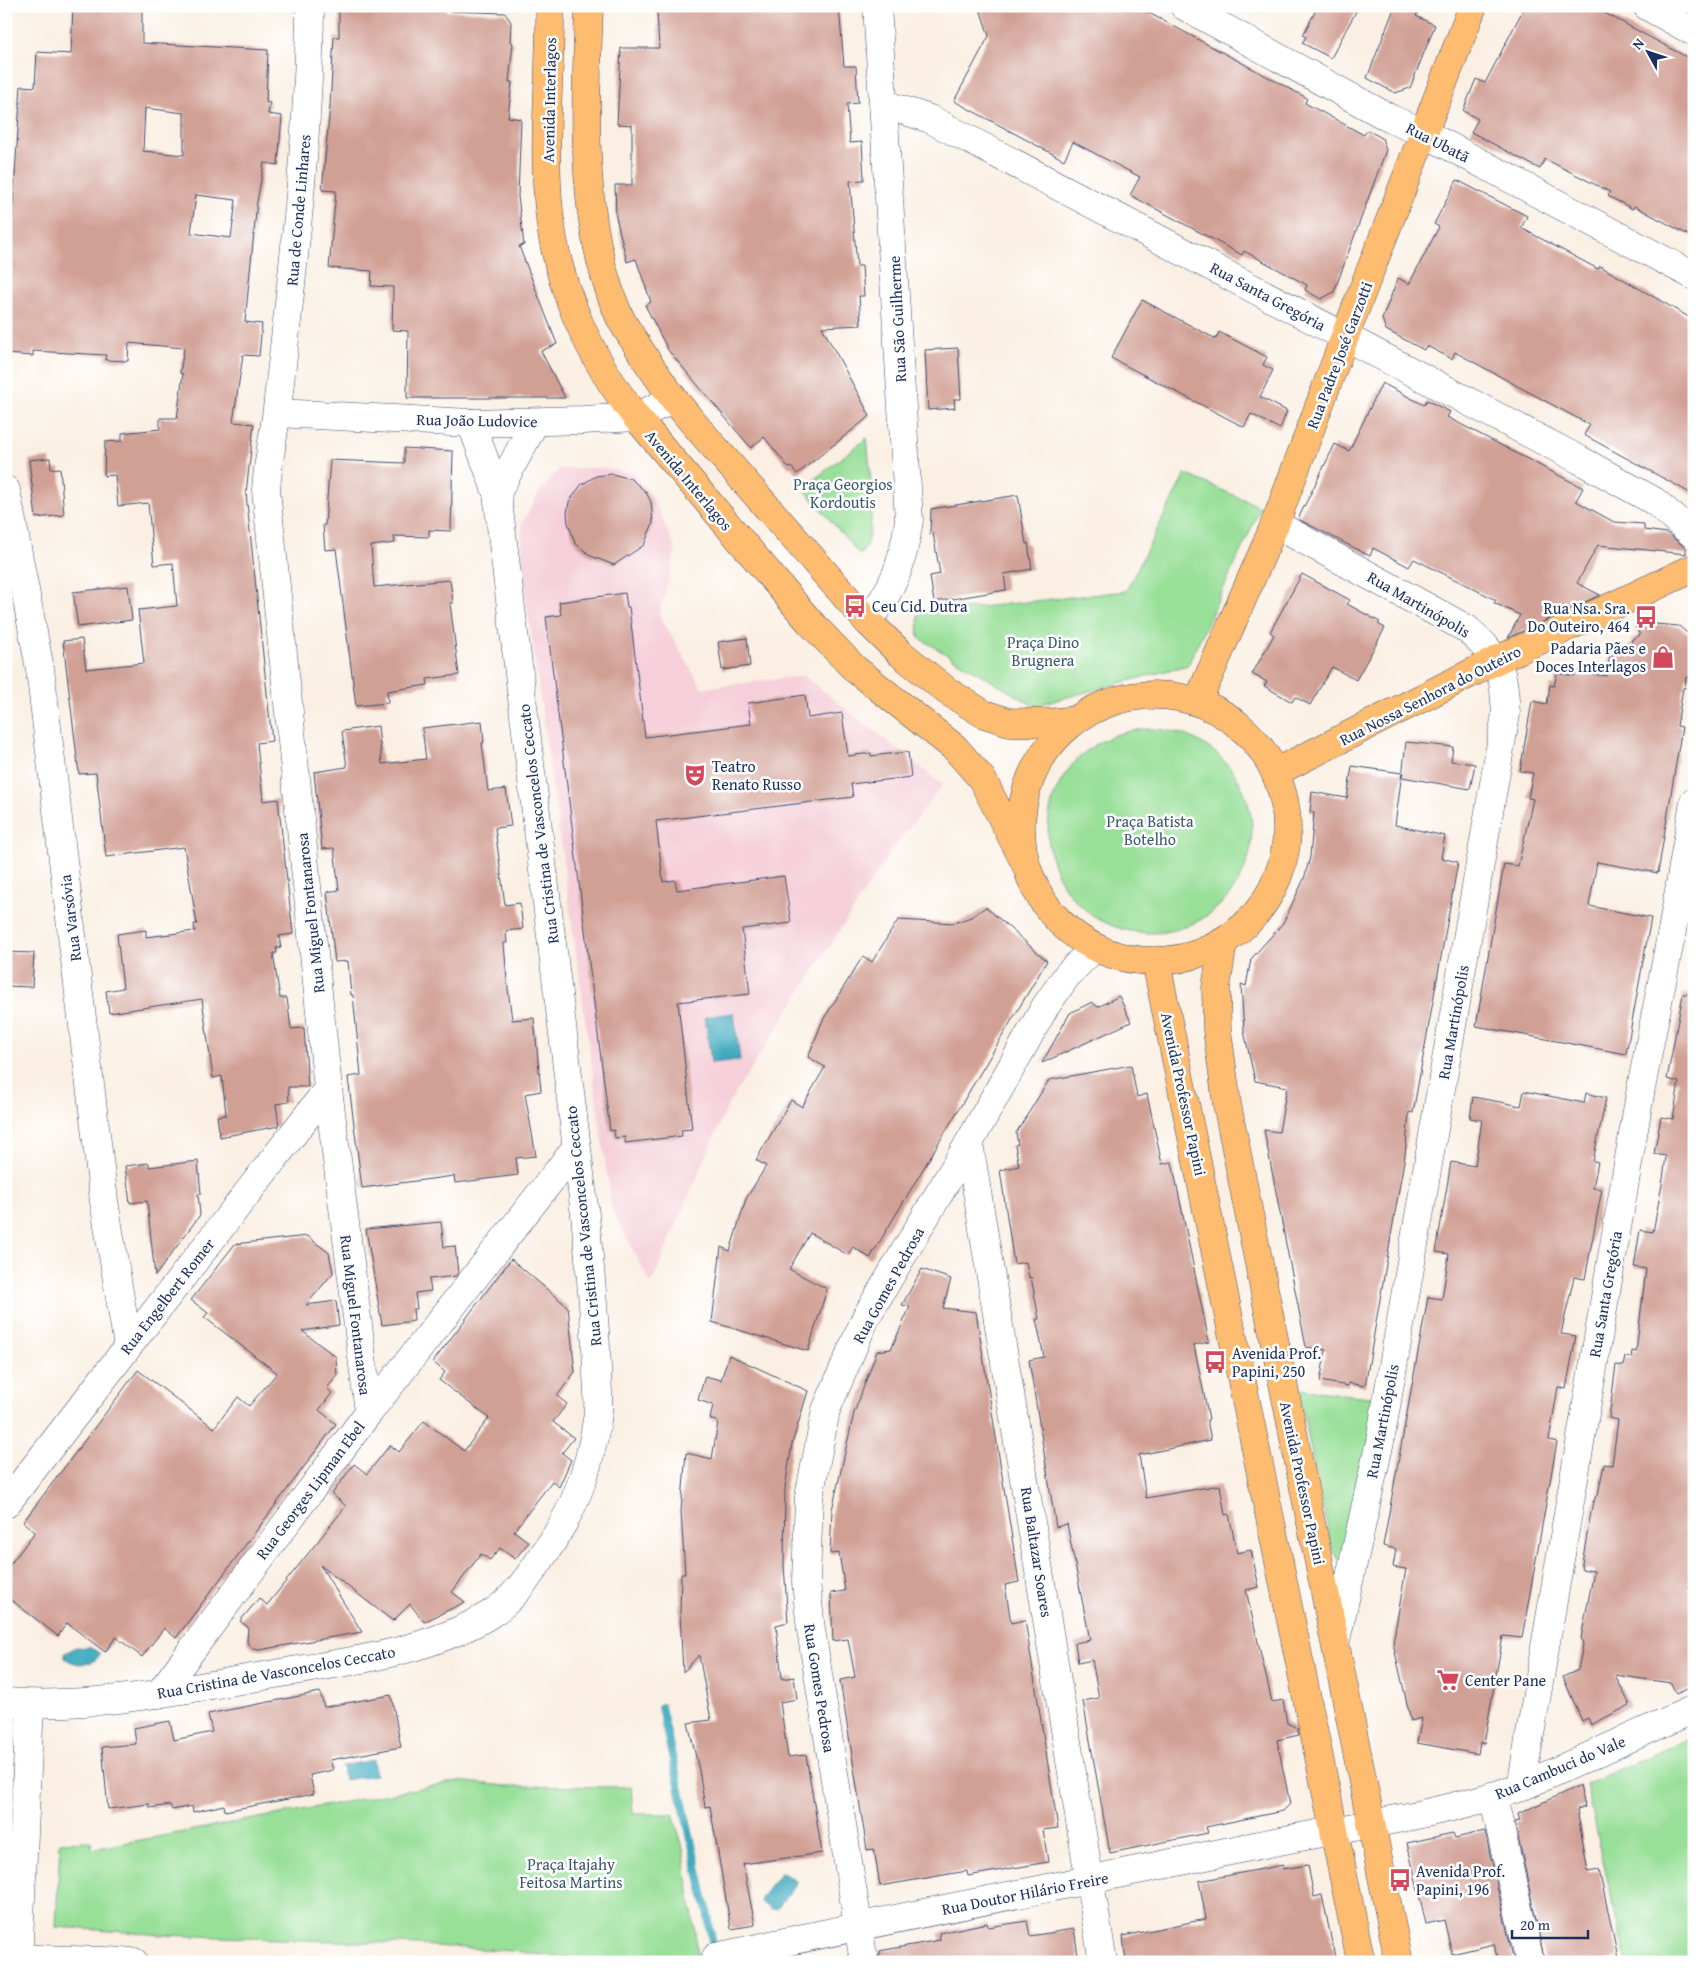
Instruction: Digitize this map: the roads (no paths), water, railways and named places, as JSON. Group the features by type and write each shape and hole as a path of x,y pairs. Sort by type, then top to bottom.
{"main road":[{"name":"Avenida Interlagos","path":"550,6 549,211 558,263 583,333 620,397 809,620 850,663 955,748 982,778 1025,863"},
{"path":"589,6 587,62 590,208 601,267 618,315 673,399 867,621 920,669 948,691 984,714 1009,722 1029,723 1076,720"},
{"name":"Rua Padre José Garzotti","path":"1198,701 1275,524 1344,337 1473,6"},
{"name":"Rua Nossa Senhora do Outeiro","path":"1276,772 1497,660 1694,568"},
{"path":"1156,694 1198,701 1244,728 1276,772 1288,819 1282,868 1259,911 1222,943 1202,953 1179,959 1156,962 1124,959 1094,948 1063,926 1040,898 1025,863 1021,823 1028,784 1048,748 1076,720 1114,701 1156,694"},
{"name":"Avenida Professor Papini","path":"1222,943 1216,988 1217,1030 1227,1104 1336,1640 1370,1824 1399,1962"},
{"name":"Avenida Professor Papini","path":"1156,962 1361,1962"},
{"path":"1273,1529 1311,1523"}],"street":[{"name":"Rua de Conde Linhares","path":"277,413 302,185 310,58 310,6"},
{"name":"Rua São Guilherme","path":"867,621 882,603 895,580 904,553 909,520 877,6"},
{"name":"Rua Ubatã","path":"1184,6 1391,119 1424,133 1694,276"},
{"path":"1647,6 1694,32"},
{"name":"Rua Santa Gregória","path":"884,104 930,119 1481,407 1654,501 1694,535"},
{"name":"Rua João Ludovice","path":"277,413 471,423 535,422 636,417 673,399"},
{"name":"Rua Miguel Fontanarosa","path":"277,413 268,453 266,490 328,1089 368,1412"},
{"path":"497,493 535,422"},
{"name":"Rua Cristina de Vasconcelos Ceccato","path":"18,1703 64,1704 159,1694 341,1663 410,1647 457,1631 491,1614 523,1585 560,1531 582,1488 598,1418 595,1319 545,873 497,493 471,423"},
{"name":"Rua Varsóvia","path":"6,490 40,670 104,1201 128,1346"},
{"name":"Rua Martinópolis","path":"1275,524 1467,629 1485,645 1497,660 1504,686 1506,714 1380,1441 1336,1640"},
{"name":"Rua Santa Gregória","path":"1521,1787 1641,1088 1672,932 1694,802"},
{"name":"Rua Gomes Pedrosa","path":"864,1962 810,1630 806,1582 809,1498 826,1410 866,1317 969,1143 1045,1007 1068,974 1094,948"},
{"name":"Rua Engelbert Romer","path":"6,1504 328,1089"},
{"name":"Rua Baltazar Soares","path":"969,1143 1103,1962"},
{"name":"Rua Georges Lipman Ebel","path":"159,1694 368,1412 576,1148"},
{"path":"18,1703 14,1959 134,1962"},
{"name":"Rua Cambuci do Vale","path":"1334,1830 1370,1824 1493,1796 1521,1787 1694,1709"},
{"path":"1493,1796 1530,1962"},
{"name":"Rua Doutor Hilário Freire","path":"716,1957 859,1926 1090,1881 1334,1830"}],"water":[{"path":"734,1013 740,1060 711,1063 705,1017"},
{"path":"76,1647 92,1648 100,1654 89,1663 73,1663 65,1658 65,1653"},
{"path":"373,1760 376,1775 344,1780 342,1766"},
{"path":"781,1872 796,1881 796,1884 777,1909 771,1910 761,1902 761,1898"}],"waterway":[{"path":"661,1707 707,1910 714,1954"}],"place":[{"name":"Ceu Cid. Dutra","path":"855,606"},
{"name":"Rua Nsa. Sra. Do Outeiro, 464","path":"1646,617"},
{"name":"Padaria Pães e Doces Interlagos","path":"1663,657"},
{"name":"Teatro Renato Russo","path":"695,775"},
{"name":"Avenida Prof. Papini, 250","path":"1215,1362"},
{"name":"Center Pane","path":"1448,1680"},
{"name":"Avenida Prof. Papini, 196","path":"1400,1880"}],"park label":[{"name":"Praça Georgios Kordoutis","path":"843,493"},
{"name":"Praça Dino Brugnera","path":"1043,651"},
{"name":"Praça Batista Botelho","path":"1150,830"},
{"name":"Praça Itajahy Feitosa Martins","path":"571,1873"}]}
